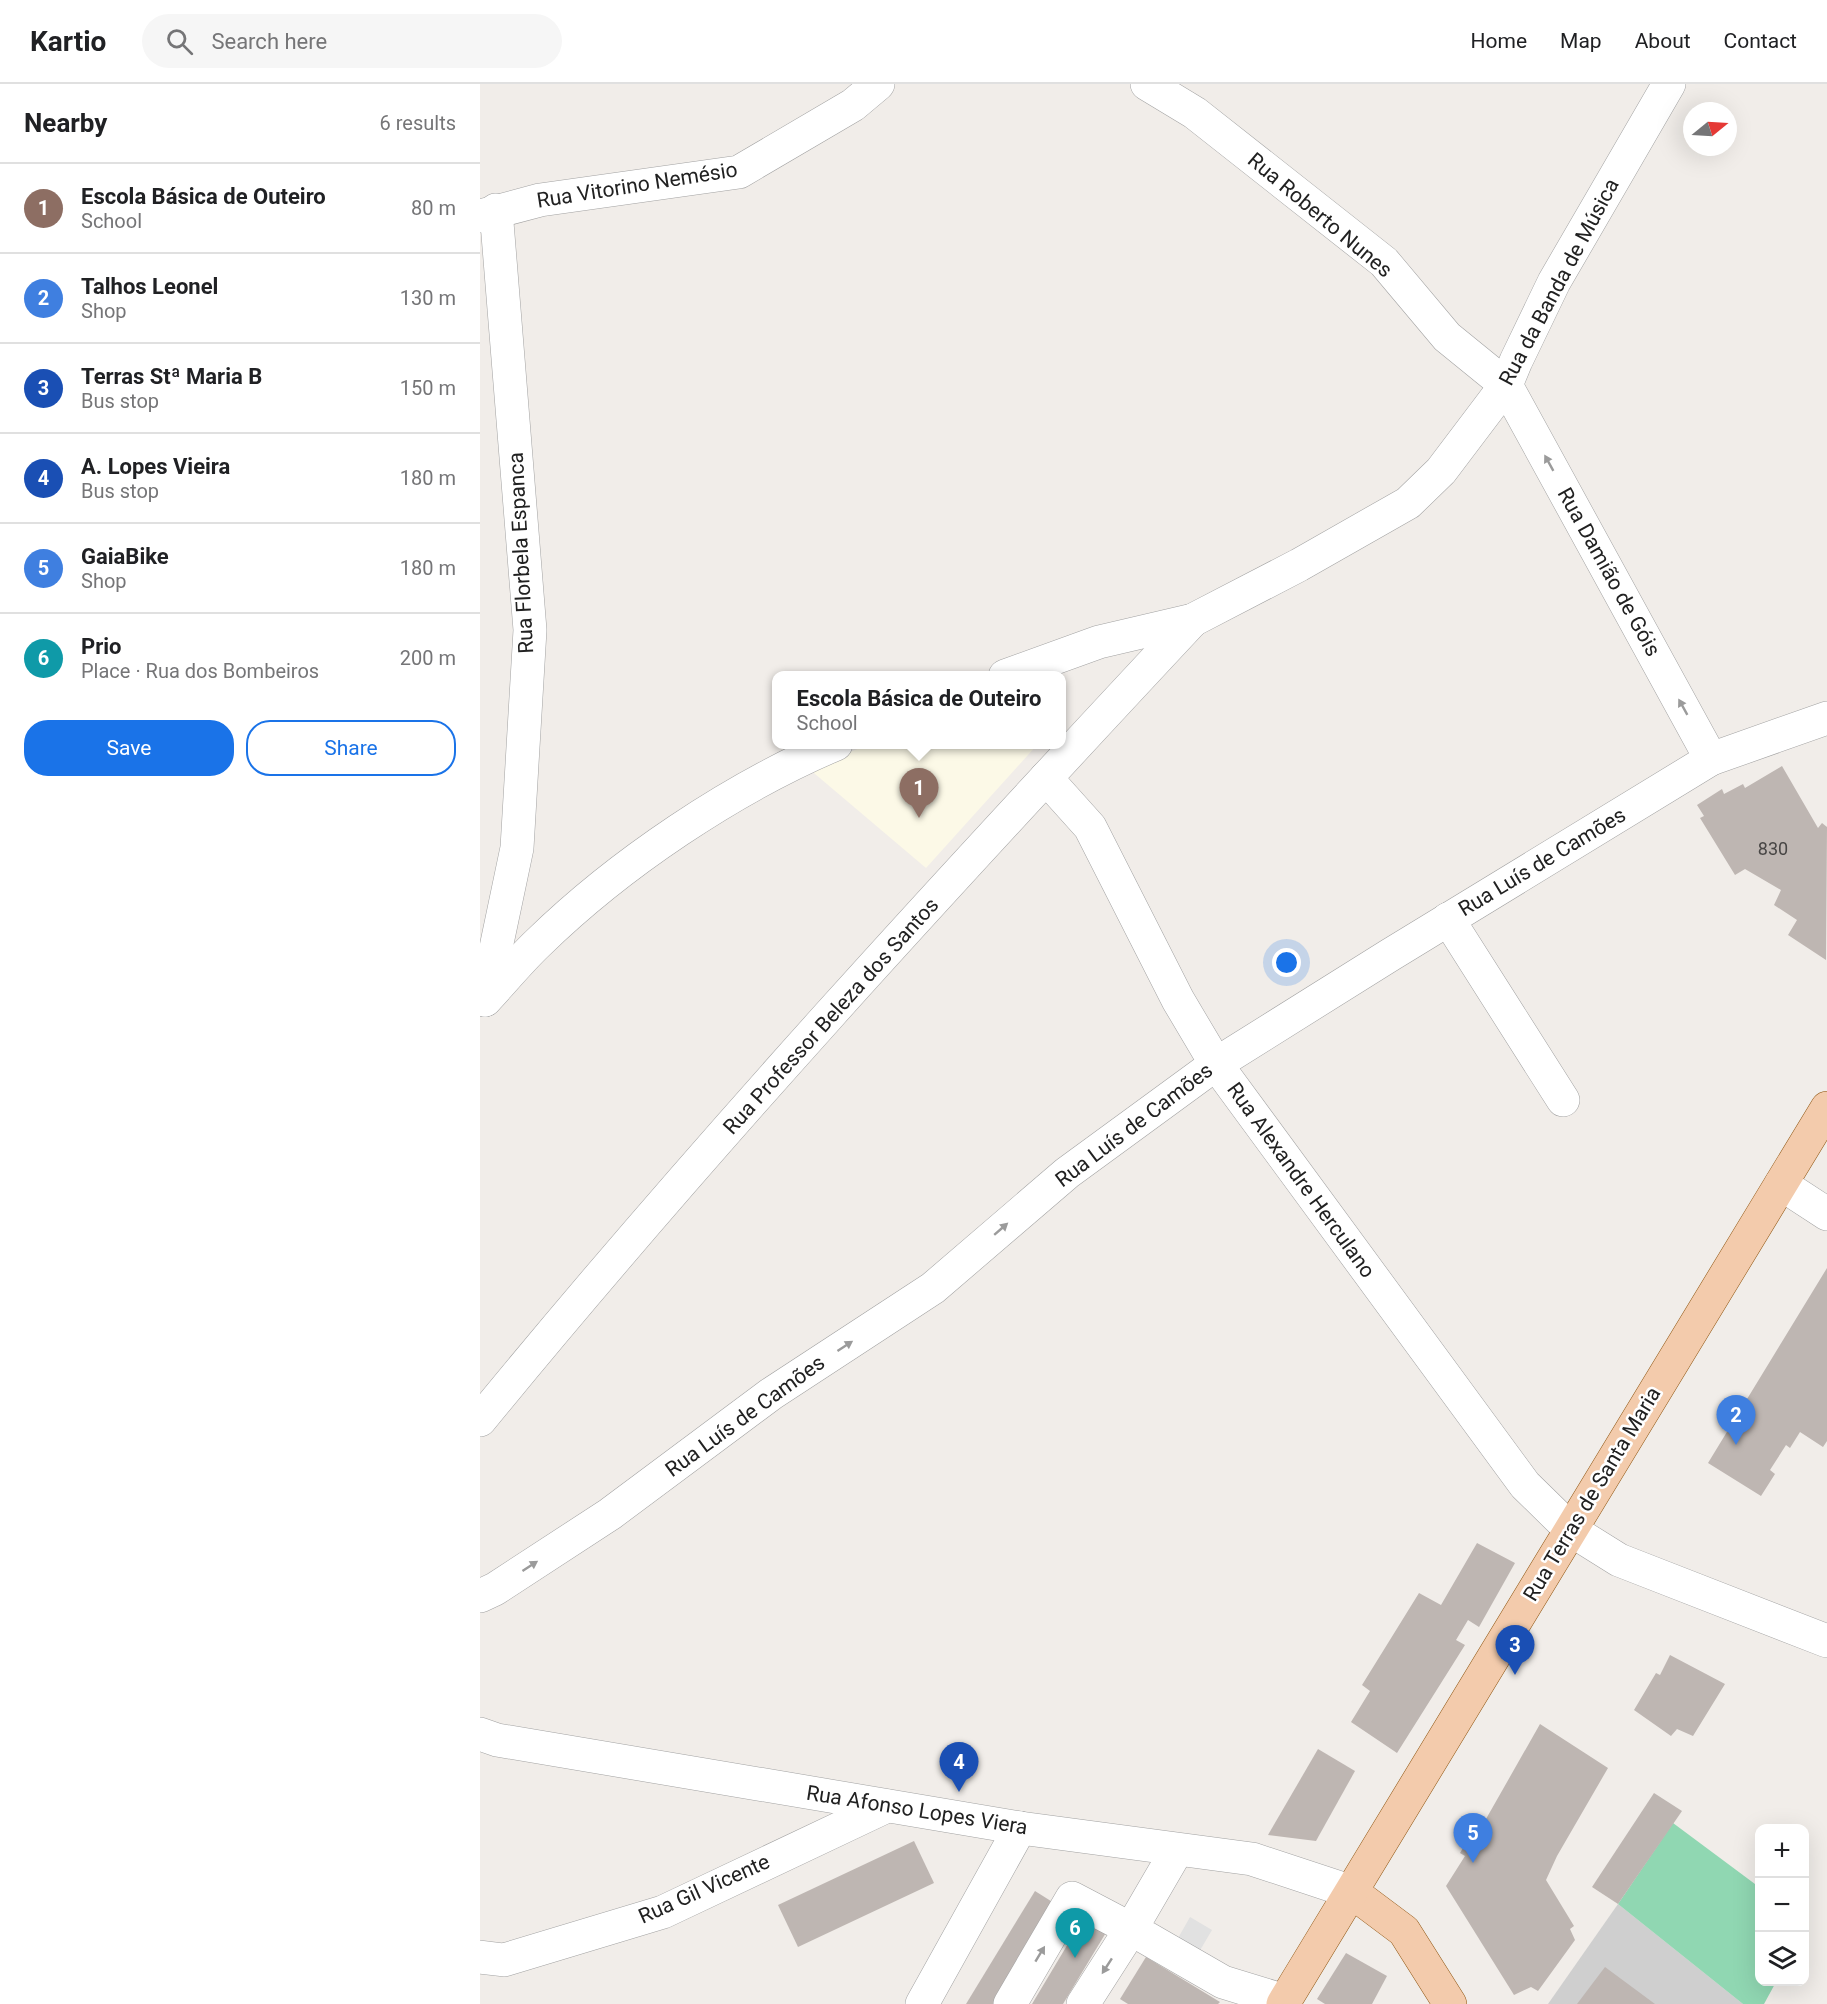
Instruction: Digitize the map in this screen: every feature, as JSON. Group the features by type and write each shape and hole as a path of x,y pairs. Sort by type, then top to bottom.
{"main road":[{"name":"Rua Terras de Santa Maria","path":"1284,2002 1827,1108"},
{"path":"1352,1892 1404,1931 1450,2004"}],"street":[{"name":"Rua Vitorino Nemésio","path":"488,213 540,200 739,172 854,105 878,84"},
{"name":"Rua Roberto Nunes","path":"1147,84 1195,113 1384,262 1446,337 1506,385"},
{"name":"Rua da Banda de Música","path":"1193,620 1330,548 1408,503 1441,471 1506,385 1554,282 1669,84"},
{"name":"Rua Florbela Espanca","path":"482,1003 517,848 530,630 488,213"},
{"name":"Rua Damião de Góis","path":"1506,385 1711,759"},
{"path":"1016,671 1099,642 1193,620"},
{"name":"Rua Professor Beleza dos Santos","path":"480,1420 587,1291 788,1062 1046,777 1193,620"},
{"name":"Rua Luís de Camões","path":"480,1596 495,1589 610,1514 771,1394 933,1287 1067,1173 1216,1064 1711,759 1827,718"},
{"path":"482,1003 537,943 592,894 658,844 747,788 826,749"},
{"name":"Rua Alexandre Herculano","path":"1046,777 1090,827 1178,1000 1216,1064 1525,1485 1571,1530 1619,1560 1827,1641"},
{"path":"1448,920 1563,1100"},
{"path":"1781,1184 1827,1214"},
{"name":"Rua Afonso Lopes Viera","path":"480,1734 509,1742 1020,1828 1251,1859 1352,1892"},
{"name":"Rua Gil Vicente","path":"480,1957 504,1960 663,1912 887,1806"},
{"path":"922,2004 1020,1828"},
{"path":"1083,2004 1131,1929 1177,1850"},
{"path":"1010,2004 1072,1898 1131,1929 1216,1993 1284,2002"}],"shaded area":[{"path":"858,749 1033,749 926,868 808,768"},
{"path":"1618,1904 1743,2004 1548,2004"},
{"path":"1190,1917 1212,1930 1199,1952 1177,1940"}],"green space":[{"path":"1673,1823 1755,1884 1755,1986 1774,1986 1764,2004 1743,2004 1618,1904"}],"building":[{"path":"1782,766 1818,828 1822,823 1827,827 1826,960 1788,935 1797,920 1774,905 1781,890 1745,869 1735,875 1700,818 1704,816 1697,805 1722,789 1724,794 1743,784 1745,788"},
{"path":"1827,1268 1827,1441 1823,1447 1800,1432 1790,1448 1786,1445 1770,1470 1775,1474 1761,1496 1708,1463"},
{"path":"1477,1543 1515,1563 1479,1627 1468,1620 1456,1640 1465,1645 1397,1753 1351,1722 1370,1691 1362,1685 1419,1593 1441,1605"},
{"path":"1670,1655 1725,1684 1693,1736 1677,1729 1671,1736 1634,1710 1656,1673 1660,1675"},
{"path":"1540,1724 1608,1768 1557,1856 1546,1880 1574,1926 1570,1929 1575,1940 1538,1991 1531,1987 1514,1995 1446,1886 1465,1856 1460,1853 1477,1824 1482,1826"},
{"path":"1318,1749 1355,1771 1316,1841 1268,1835"},
{"path":"1654,1793 1682,1811 1618,1904 1592,1887"},
{"path":"914,1841 934,1883 798,1947 778,1905"},
{"path":"1035,1891 1054,1903 993,2004 966,2004"},
{"path":"1096,1897 1119,1911 1063,2004 1032,2004"},
{"path":"1346,1953 1387,1976 1372,2004 1325,2004 1317,1999"},
{"path":"1146,1957 1220,2002 1218,2004 1128,2004 1120,1999"},
{"path":"1605,1967 1655,2004 1577,2004"}],"place":[{"name":"Escola Básica de Outeiro","path":"919,818"},
{"name":"Talhos Leonel","path":"1736,1445"},
{"name":"Terras Stª Maria B","path":"1515,1675"},
{"name":"A. Lopes Vieira","path":"959,1792"},
{"name":"GaiaBike","path":"1473,1863"},
{"name":"Prio","path":"1075,1958"}]}
